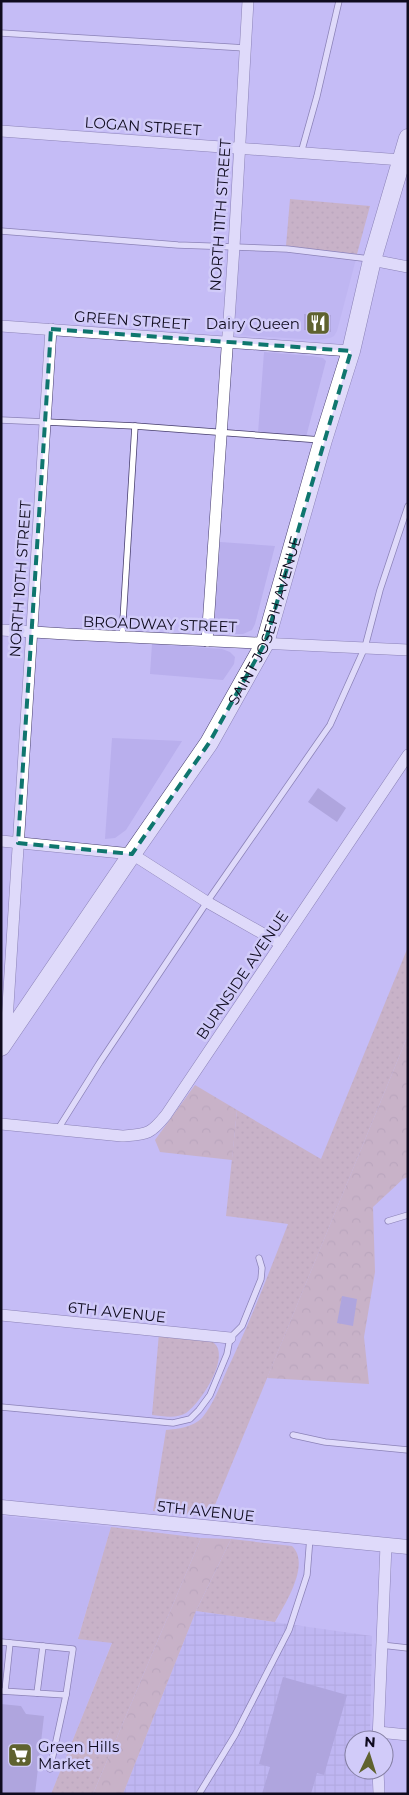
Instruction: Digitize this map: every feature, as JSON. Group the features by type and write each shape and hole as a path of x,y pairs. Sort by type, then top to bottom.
{"main road":[{"name":"SAINT JOSEPH AVENUE","path":"4,1044 209,743 266,643 323,440 351,351 372,260 408,138"}],"street":[{"name":"NORTH 11TH STREET","path":"207,640 234,247 248,1"},
{"name":"LOGAN STREET","path":"1,131 402,160"},
{"path":"372,260 408,267"},
{"name":"GREEN STREET","path":"1,326 351,351"},
{"name":"NORTH 10TH STREET","path":"4,1044 52,329"},
{"name":"BROADWAY STREET","path":"1,630 408,650"},
{"name":"BURNSIDE AVENUE","path":"1,1124 122,1136 151,1132 156,1128 408,755"},
{"path":"1,841 132,854 207,902 281,944"},
{"name":"6TH AVENUE","path":"1,1315 230,1338"},
{"name":"5TH AVENUE","path":"1,1507 408,1547"},
{"path":"378,1730 386,1545"},
{"path":"394,1735 408,1735"},
{"path":"378,1780 379,1794"}],"lane":[{"path":"301,152 317,96 339,1"},
{"path":"1,33 245,48"},
{"path":"1,232 159,244 287,249 372,260"},
{"path":"1,420 135,426 220,434 323,440"},
{"path":"122,637 135,426"},
{"path":"58,1129 100,1062 207,902 330,725 365,647 380,590 408,506"},
{"path":"388,1221 408,1215"},
{"path":"1,1407 173,1424 190,1419 210,1395 227,1354 230,1338 242,1326 261,1279 262,1268 259,1258"},
{"path":"293,1435 325,1442 408,1450"},
{"path":"199,1794 235,1735 289,1630 306,1575 310,1537"},
{"path":"1,1642 73,1649 66,1695 50,1769"},
{"path":"10,1643 3,1691 66,1695"},
{"path":"381,1645 408,1648"},
{"path":"37,1693 42,1646"}],"highlighted area":[{"path":"51,329 351,351 265,643 209,743 132,854 18,843"}],"shaded area":[{"path":"238,250 285,251 356,259 337,331 334,336 318,340 238,335 234,332"},
{"path":"264,352 312,356 323,358 326,361 306,437 258,433"},
{"path":"220,542 275,546 255,624 252,630 243,634 222,634 214,628"},
{"path":"152,644 222,649 230,652 235,657 234,664 223,680 150,674"},
{"path":"112,738 182,741 126,830 115,838 105,839"},
{"path":"1,1516 111,1527 78,1638 112,1642 51,1794 1,1794"},
{"path":"196,1611 372,1636 370,1730 344,1730 344,1780 371,1780 372,1794 123,1794"}],"green space":[{"path":"290,199 370,206 357,254 286,246"},
{"path":"408,947 408,1035 210,1517 153,1511 166,1430 194,1424 202,1418 210,1407 251,1316 288,1224 226,1216 237,1110 321,1159"},
{"path":"408,1035 408,1177 403,1179 373,1207 375,1272 364,1337 369,1384 267,1378"},
{"path":"195,1085 237,1110 232,1160 160,1152 155,1140"},
{"path":"159,1333 209,1340 216,1346 219,1354 218,1365 200,1399 186,1413 178,1416 152,1415"},
{"path":"111,1527 201,1538 93,1794 51,1794 112,1643 78,1639"},
{"path":"201,1538 231,1539 196,1611 123,1794 93,1794"},
{"path":"231,1539 292,1546 297,1554 299,1563 298,1573 290,1595 275,1622 196,1611"}],"building":[{"name":"Dairy Queen","path":"304,314 331,315 331,332 304,330"},
{"path":"318,788 346,808 337,822 308,802"},
{"path":"342,1296 357,1299 353,1326 337,1323"},
{"path":"283,1677 347,1695 324,1775 317,1773 311,1794 262,1794 270,1767 259,1764"},
{"name":"Green Hills Market","path":"1,1704 21,1706 26,1714 44,1716 35,1794 1,1794"}],"place":[{"name":"Dairy Queen","path":"318,323"},
{"name":"Green Hills Market","path":"20,1755"}]}
